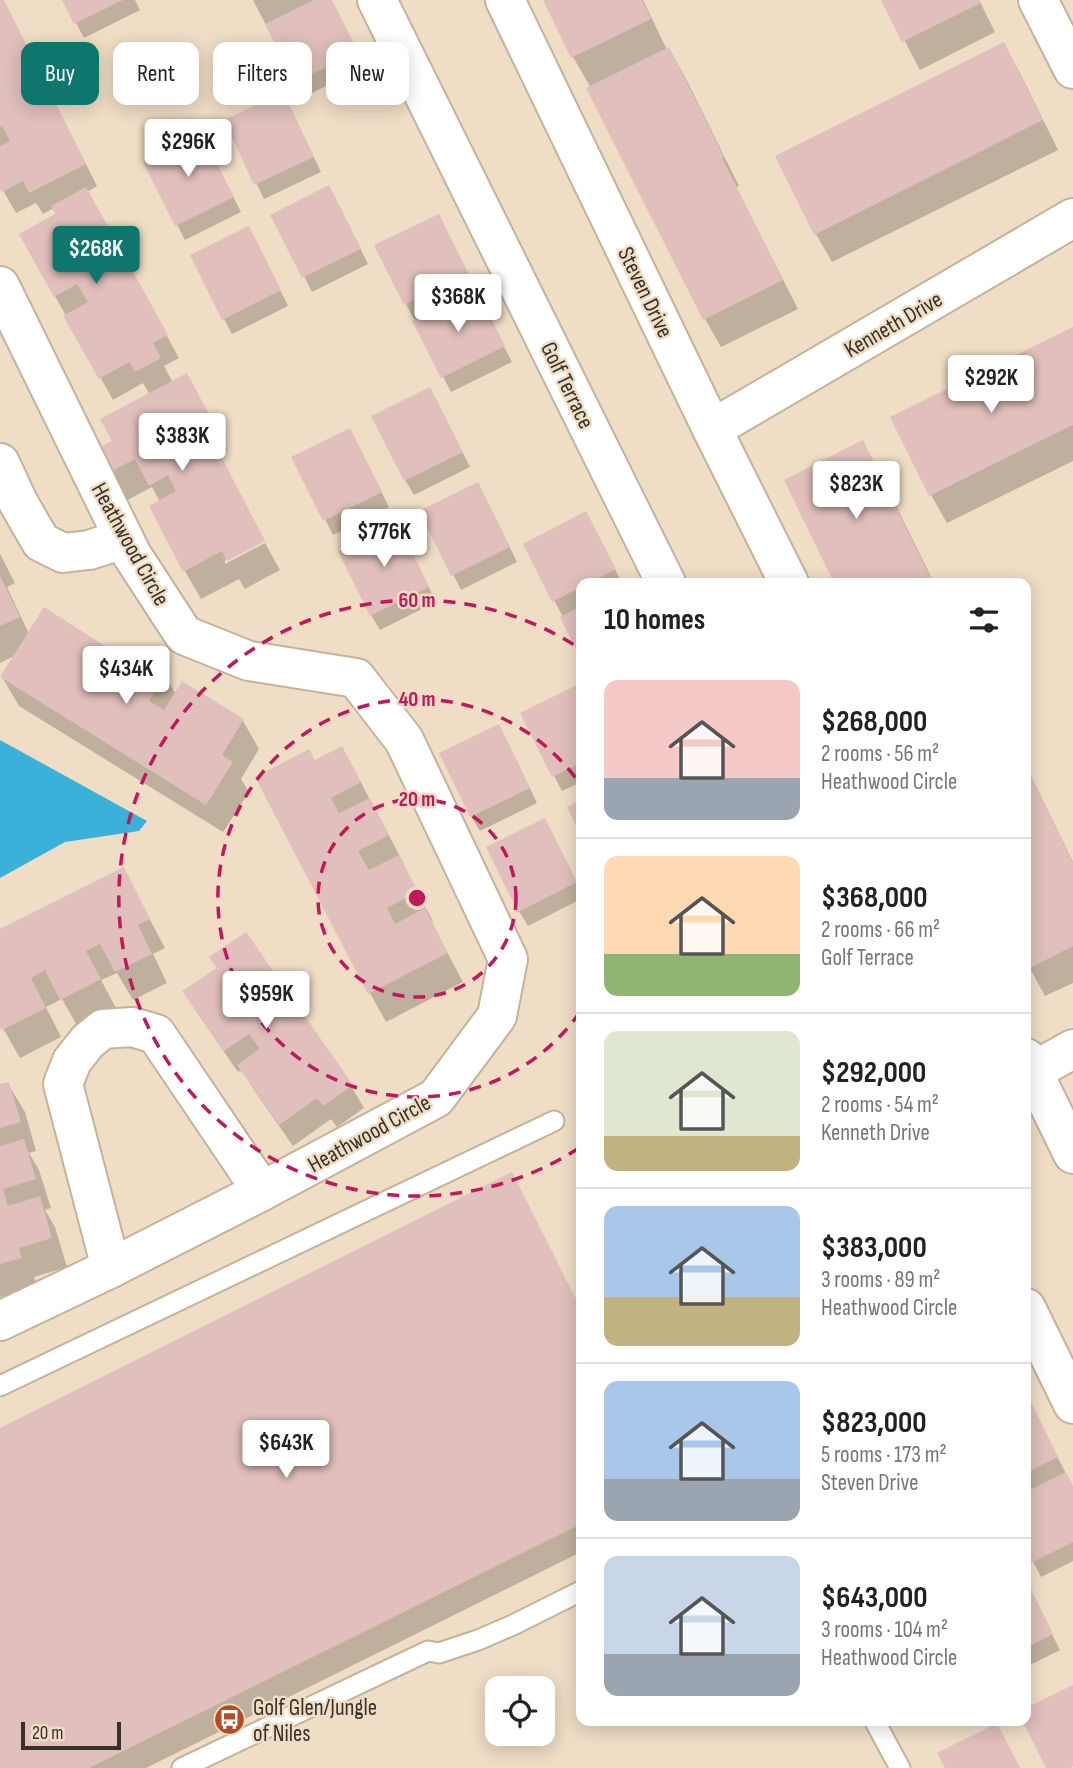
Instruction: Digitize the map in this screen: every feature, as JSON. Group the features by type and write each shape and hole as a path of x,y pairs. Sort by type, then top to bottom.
{"street":[{"name":"Golf Terrace","path":"377,0 664,578"},
{"name":"Steven Drive","path":"505,0 786,578"},
{"path":"1038,0 1073,69"},
{"name":"Kenneth Drive","path":"712,429 1073,218"},
{"name":"Heathwood Circle","path":"0,286 9,331 132,555 184,635 249,661 356,678 404,740 508,959 497,1016 436,1098 262,1191 0,1321"},
{"path":"0,463 41,542 63,553 89,550 124,539"},
{"path":"111,1268 63,1084 72,1061 88,1041 103,1029 132,1027 156,1034 262,1191"},
{"path":"1031,1064 1073,1049"},
{"path":"1031,1069 1073,1154"},
{"path":"1031,1318 1073,1404"}],"lane":[{"path":"0,1386 554,1121"},
{"path":"182,1768 428,1651 439,1653 478,1640 576,1594"},
{"path":"877,1726 900,1768"}],"water":[{"path":"0,740 147,821 139,831 65,842 0,878"}],"building":[{"path":"0,0 4,0 25,42 21,42 21,105 56,105 86,164 29,193 23,181 2,192 0,146 10,141 2,126 0,127"},
{"path":"62,0 123,0 74,24"},
{"path":"314,0 332,0 353,42 326,42 326,67 312,74 312,42 274,42 265,24"},
{"path":"543,0 642,0 651,19 571,58"},
{"path":"881,0 979,0 981,3 902,42"},
{"path":"1004,42 1043,120 814,235 775,156"},
{"path":"669,47 783,280 703,320 586,88"},
{"path":"256,105 289,105 314,157 254,185 224,120"},
{"path":"201,132 234,197 175,226 143,162"},
{"path":"329,185 361,249 302,278 270,215"},
{"path":"86,187 168,335 153,343 161,358 135,372 129,362 99,379 63,316 88,302 77,284 54,297 19,234 55,214 51,206"},
{"path":"439,214 468,273 404,305 374,245"},
{"path":"249,226 281,290 222,320 190,255"},
{"path":"476,289 505,346 441,378 412,321"},
{"path":"1073,327 1073,425 929,496 890,417"},
{"path":"187,373 212,420 204,424 265,541 227,561 222,551 183,572 149,506 176,491 168,475 149,486 135,459 104,475 92,452 112,441 100,419"},
{"path":"430,387 463,452 404,481 371,416"},
{"path":"350,428 382,492 323,521 291,457"},
{"path":"863,440 931,578 832,578 784,480"},
{"path":"478,482 510,547 451,576 419,511"},
{"path":"586,511 616,569 599,578 576,578 576,590 552,602 523,544"},
{"path":"397,522 429,587 370,616 338,551"},
{"path":"0,576 20,617 0,626"},
{"path":"44,607 108,648 94,671 111,682 131,652 166,674 149,701 164,710 182,681 244,719 222,755 233,762 206,805 0,677"},
{"path":"576,609 576,650 560,617"},
{"path":"576,685 576,765 552,777 520,713"},
{"path":"499,724 530,788 470,817 439,753"},
{"path":"342,746 361,782 331,798 339,813 370,798 389,835 358,851 369,870 399,855 418,892 387,908 395,924 425,908 448,953 368,994 255,777 309,749 315,760"},
{"path":"1031,777 1073,863 1073,946 1031,967"},
{"path":"576,802 576,826 567,807"},
{"path":"545,818 576,883 518,912 486,847"},
{"path":"124,867 150,919 138,925 152,954 115,972 100,944 86,951 101,979 60,1000 45,970 31,978 46,1008 2,1030 0,929"},
{"path":"246,932 353,1085 323,1106 317,1098 279,1125 237,1065 260,1049 249,1034 224,1051 182,991 217,968 209,957"},
{"path":"9,1082 21,1122 0,1128 0,1084"},
{"path":"24,1139 36,1179 3,1189 8,1206 40,1196 52,1238 19,1248 22,1258 0,1264 0,1146"},
{"path":"512,1172 576,1299 576,1526 89,1768 0,1768 0,1428"},
{"path":"1031,1402 1058,1457 1031,1470"},
{"path":"1066,1472 1073,1486 1073,1542 1031,1563 1031,1490"},
{"path":"1031,1589 1053,1634 1031,1645"},
{"path":"1073,1685 1073,1766 1070,1768 1046,1768 1025,1726 1031,1726 1031,1706"},
{"path":"991,1726 999,1726 1020,1768 945,1768 937,1753"}],"place":[{"name":"Golf Glen/Jungle of Niles","path":"230,1720"}]}
